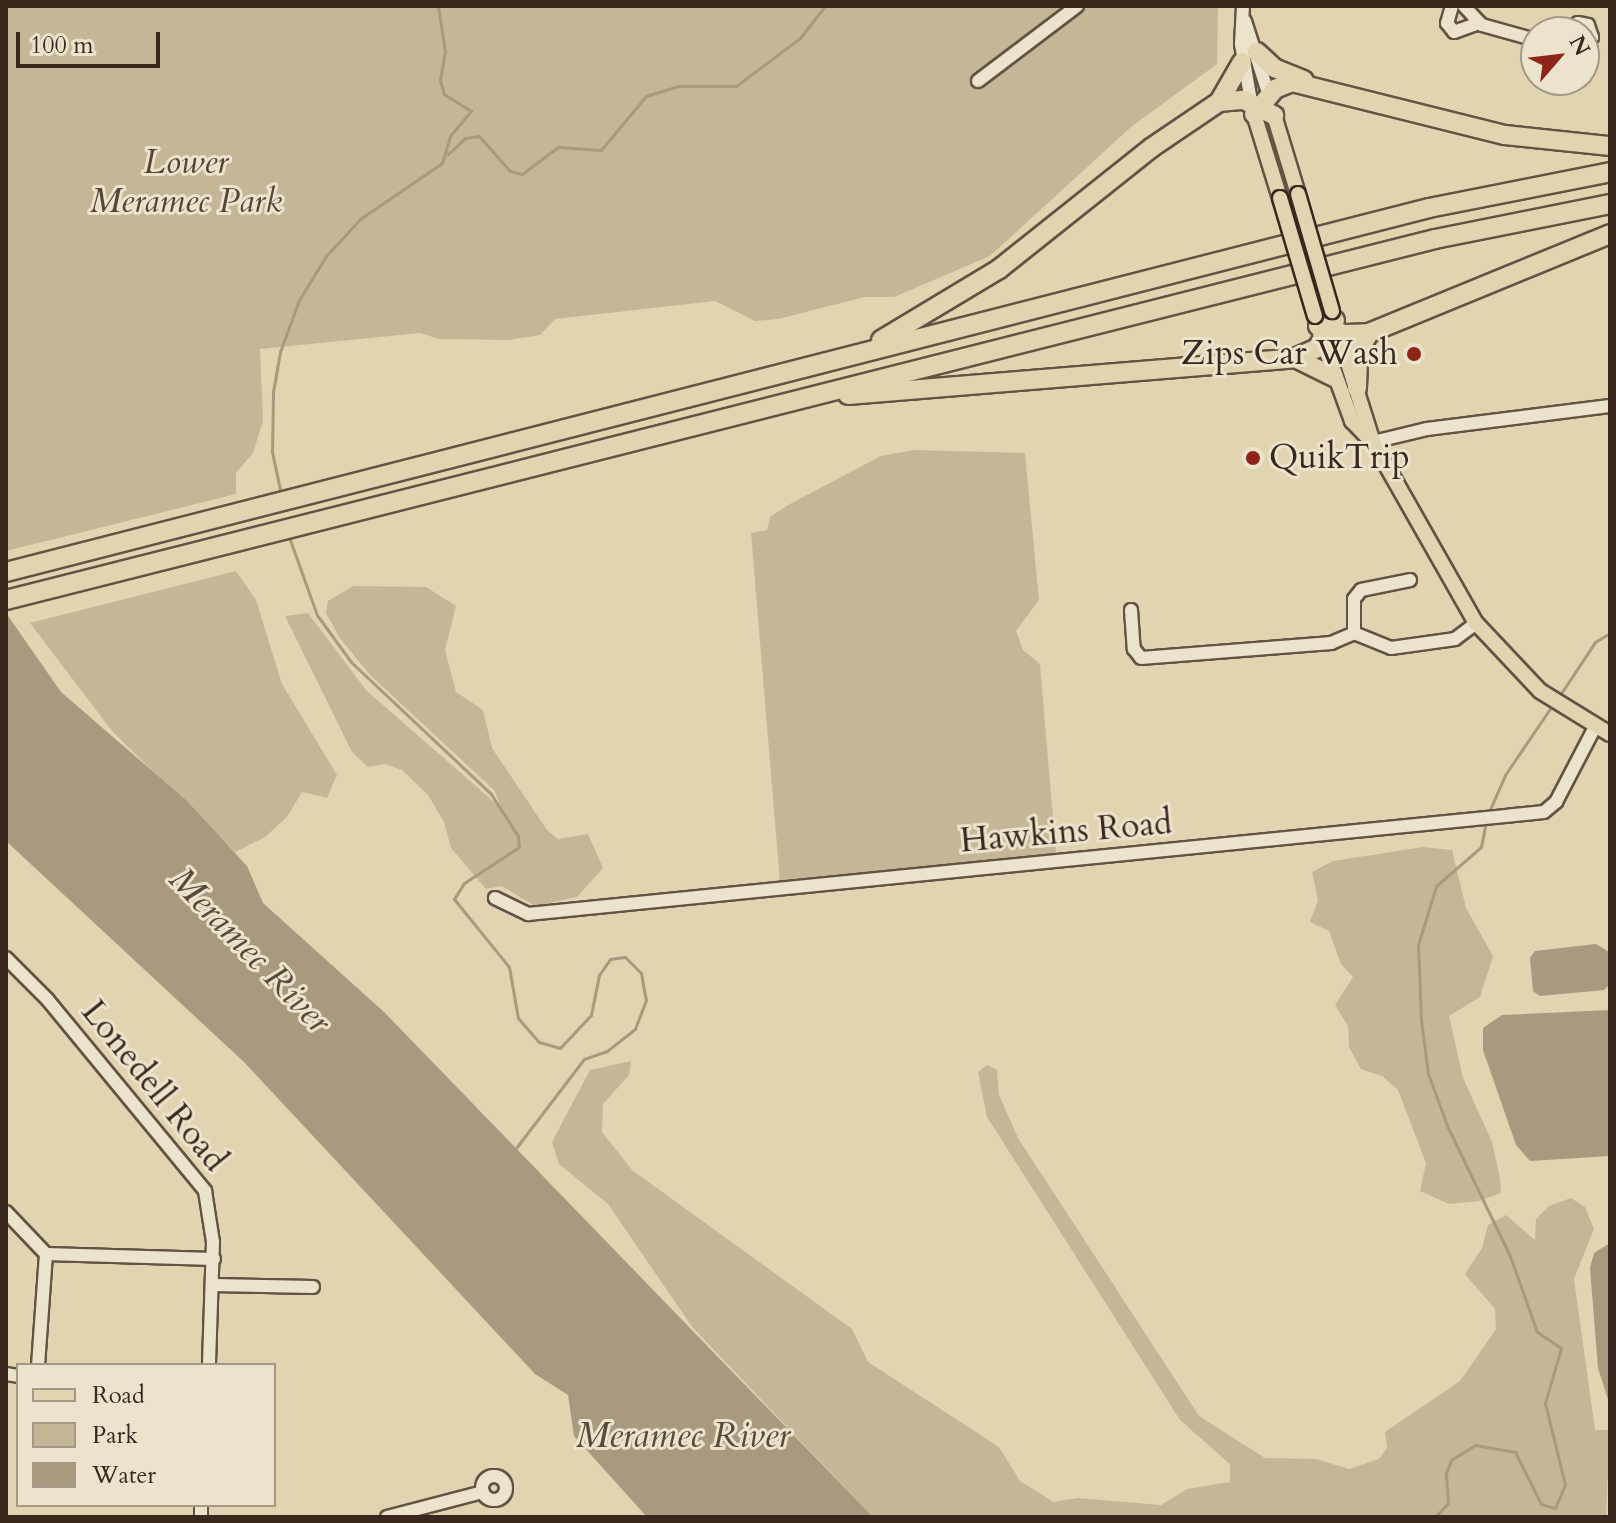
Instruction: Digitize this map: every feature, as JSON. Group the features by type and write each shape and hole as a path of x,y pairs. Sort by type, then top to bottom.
{"highway":[{"path":"862,351 999,269 1151,148 1219,102 1250,57 1318,86"},
{"path":"1219,102 1261,106 1292,82 1318,86 1493,133 1610,146"},
{"path":"6,572 1454,201 1610,172"},
{"path":"6,600 1448,236 1610,204"},
{"path":"1295,358 1327,326 1369,333 1610,234"},
{"path":"1357,388 1358,353 1369,333"},
{"path":"809,397 952,390 1295,358 1334,377"}],"main road":[{"path":"1261,106 1298,194 1327,326 1334,377 1352,421 1373,442"},
{"path":"1261,106 1280,198 1327,326 1357,388 1373,442 1476,623 1519,672 1595,727 1610,734"}],"street":[{"path":"978,81 1077,6"},
{"path":"1452,6 1447,23 1454,32 1479,23"},
{"path":"1464,6 1479,23 1520,35"},
{"path":"1243,12 1261,106"},
{"path":"1250,57 1261,106"},
{"path":"1373,442 1395,434 1610,406"},
{"path":"1354,633 1354,599 1361,590 1410,580"},
{"path":"1131,610 1134,649 1141,658 1331,643 1354,633 1391,648 1455,639 1476,623"},
{"name":"Hawkins Road","path":"495,898 528,914 1277,846 1544,812 1556,802 1595,727"},
{"name":"Lonedell Road","path":"6,958 41,991 199,1181 211,1206 214,1259 209,1363"},
{"path":"6,1212 46,1254 214,1259"},
{"path":"38,1363 46,1254"},
{"path":"213,1285 313,1287"},
{"path":"387,1517 483,1492"}],"green space":[{"name":"Lower Meramec Park","path":"6,6 1218,6 1217,64 1131,127 990,256 894,297 865,297 778,319 755,321 715,301 555,319 540,335 509,340 439,339 420,333 260,349 263,421 253,453 236,473 236,494 6,551"},
{"path":"914,450 1025,453 1039,600 1016,631 1023,650 1040,664 1056,854 780,882 751,533 767,530 770,517 788,505 881,456"},
{"path":"236,571 256,600 282,684 337,775 327,798 302,792 287,817 265,837 235,852 112,731 30,623"},
{"path":"353,586 426,587 456,606 445,650 456,692 483,710 492,748 547,830 558,839 588,834 603,868 577,897 535,906 502,886 486,889 451,848 444,822 428,795 402,770 385,764 368,767 352,752 285,616 308,613 366,690 502,809 494,790 370,675 339,637 326,613 328,601"},
{"path":"1423,847 1452,850 1466,908 1493,956 1480,997 1449,1016 1463,1078 1492,1142 1500,1178 1501,1193 1479,1201 1449,1204 1420,1191 1426,1163 1398,1090 1382,1076 1361,1069 1349,1047 1348,1026 1335,1005 1353,977 1341,964 1329,931 1310,922 1318,900 1312,872 1333,861"},
{"path":"631,1061 629,1075 603,1104 602,1132 632,1170 852,1329 868,1362 999,1447 1020,1481 1054,1502 1078,1498 1161,1505 1187,1489 1230,1482 1230,1464 1180,1420 987,1117 978,1072 987,1065 997,1070 999,1095 1018,1138 1199,1416 1265,1458 1316,1459 1349,1469 1379,1459 1387,1448 1385,1432 1460,1381 1496,1329 1495,1309 1465,1274 1482,1248 1488,1225 1506,1215 1535,1240 1536,1219 1549,1206 1571,1198 1585,1207 1594,1229 1574,1279 1595,1430 1610,1430 1606,1517 873,1517 693,1328 608,1204 559,1164 552,1142 590,1070"}],"water":[{"name":"Meramec River","path":"6,613 61,692 187,801 247,866 263,903 384,1012 873,1517 647,1517 574,1436 568,1395 535,1374 245,1063 6,841"},
{"path":"1596,944 1609,952 1610,984 1604,990 1540,996 1533,991 1530,958 1535,951"},
{"path":"1610,1010 1610,1156 1530,1161 1516,1145 1483,1050 1483,1028 1502,1015"},
{"path":"1610,1243 1610,1406 1598,1368 1590,1268 1594,1253"}],"waterway":[{"path":"281,494 272,452 273,392 280,352 299,300 326,256 360,219 442,163 450,136 471,111 444,94 440,80 445,52 438,6"},
{"path":"448,154 465,138 479,136 510,171 522,174 558,147 601,150 646,96 678,86 736,86 800,38 825,6"},
{"path":"289,537 317,615 351,662 491,794 518,836 519,847 464,883 454,899 509,967 518,1018 539,1042 560,1048 591,1015 599,975 610,959 625,957 641,973 646,1000 635,1029 607,1051 584,1059 516,1148"},
{"path":"1558,698 1595,642 1610,633"},
{"path":"1488,814 1505,775 1553,704"},
{"path":"1435,1517 1448,1503 1446,1473 1451,1460 1475,1445 1515,1452 1541,1504 1555,1508 1565,1485 1545,1403 1561,1348 1537,1332 1510,1256 1448,1128 1428,1074 1421,1019 1418,945 1436,886 1481,847 1486,821"}],"place":[{"name":"Zips Car Wash","path":"1414,354"},
{"name":"QuikTrip","path":"1253,458"}]}
